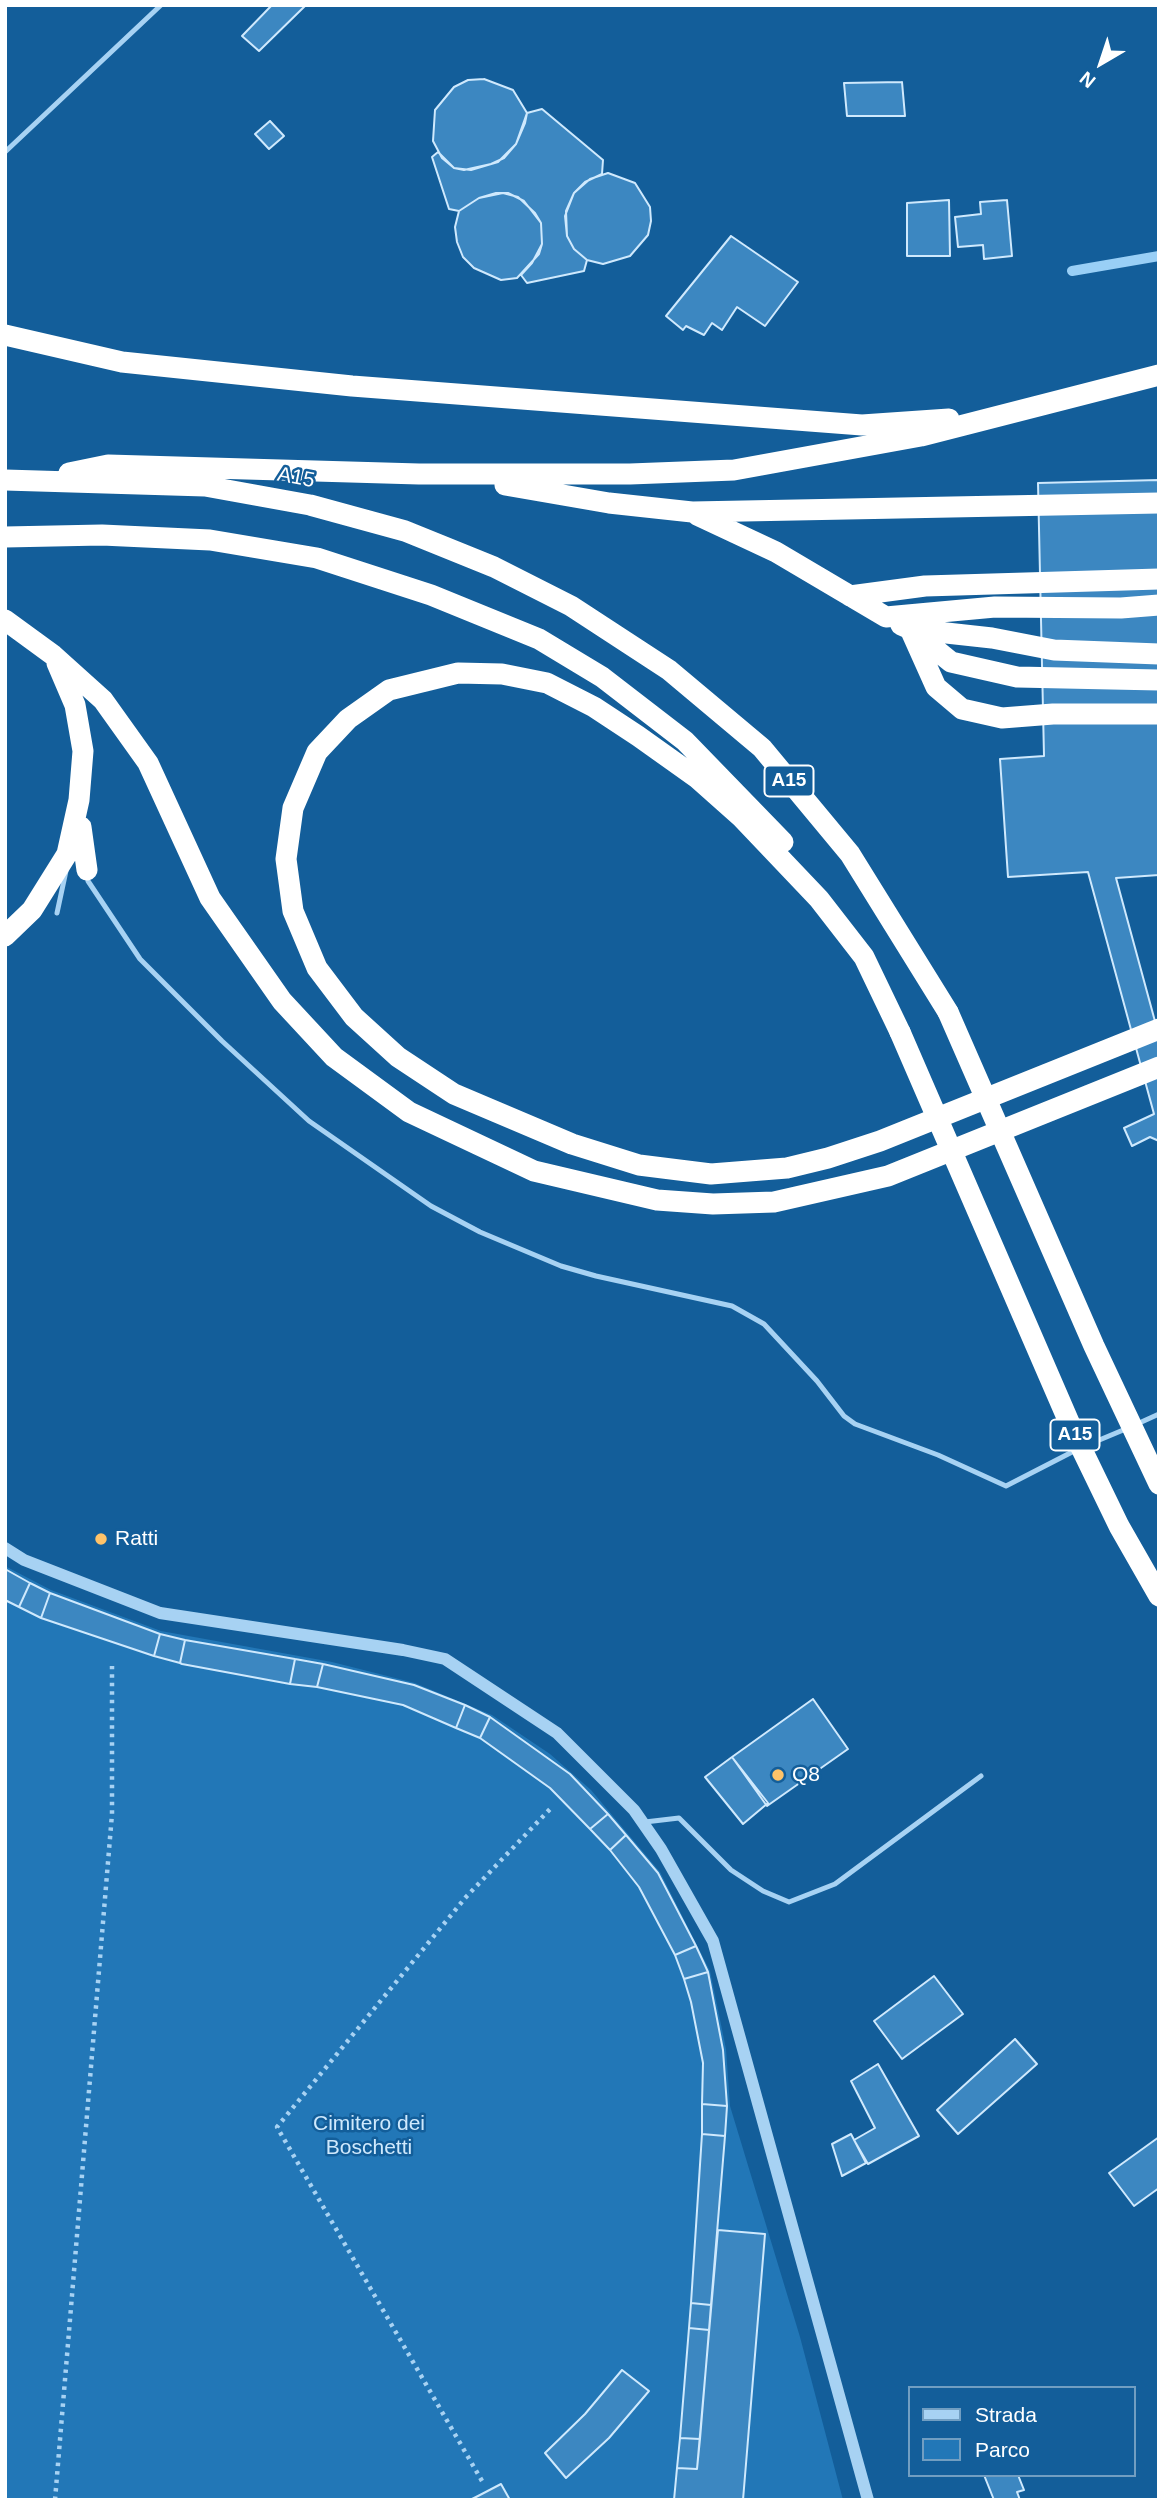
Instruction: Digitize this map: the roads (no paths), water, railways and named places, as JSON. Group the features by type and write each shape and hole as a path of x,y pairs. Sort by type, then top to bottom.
{"highway":[{"path":"9,334 122,362 352,386 862,425 1014,414"},
{"path":"39,479 108,465 419,474 630,474 734,470 921,436 1159,375"},
{"path":"419,474 537,489 609,503 692,512 1159,503"},
{"name":"A15","path":"5,480 205,486 310,505 405,531 494,567 571,606 669,670 762,748 850,854 948,1012 1114,1392 1159,1484"},
{"path":"692,512 776,552 910,629 951,662 1017,677 1159,680"},
{"name":"A15","path":"5,537 102,535 210,540 317,558 430,595 539,639 602,677 684,741 734,789 800,861 864,957 900,1032 1072,1429 1119,1526 1159,1597"},
{"path":"850,596 925,586 1159,579"},
{"path":"886,617 995,607 1121,608 1159,605"},
{"path":"5,620 53,655 103,700 148,763 210,898 282,1001 326,1048 409,1112 534,1171 657,1200 713,1204 774,1202 888,1176 1159,1067"},
{"path":"910,629 992,638 1054,650 1159,654"},
{"path":"910,629 936,687 962,709 1002,718 1053,713 1159,714"},
{"path":"5,936 32,910 68,854 79,800 83,751 75,705 53,655"},
{"path":"864,957 784,861 697,778 594,707 547,683 502,674 458,673 389,690 348,719 317,752 293,808 286,859 293,911 317,968 354,1017 398,1057 454,1094 572,1144 639,1164 711,1174 787,1168 828,1158 880,1141 1159,1030"},
{"path":"79,800 87,870"}],"street":[{"path":"5,1548 24,1560 160,1612 403,1650 444,1659 557,1733 642,1823 713,1941 868,2500"}],"lane":[{"path":"5,152 161,5"},
{"path":"57,914 64,890 68,854"},
{"path":"87,870 88,881 141,959 222,1041 309,1121 430,1206 480,1232 561,1266 732,1306 764,1324 817,1381 844,1416 855,1424 938,1455 1006,1486 1063,1455 1159,1414"},
{"path":"642,1823 679,1818 731,1870 763,1891 789,1902 835,1884 981,1776"}],"waterway":[{"path":"1072,271 1159,256"}],"place":[{"name":"Ratti","path":"101,1539"},
{"name":"Q8","path":"778,1775"}],"park label":[{"name":"Cimitero dei Boschetti","path":"369,2136"}]}
